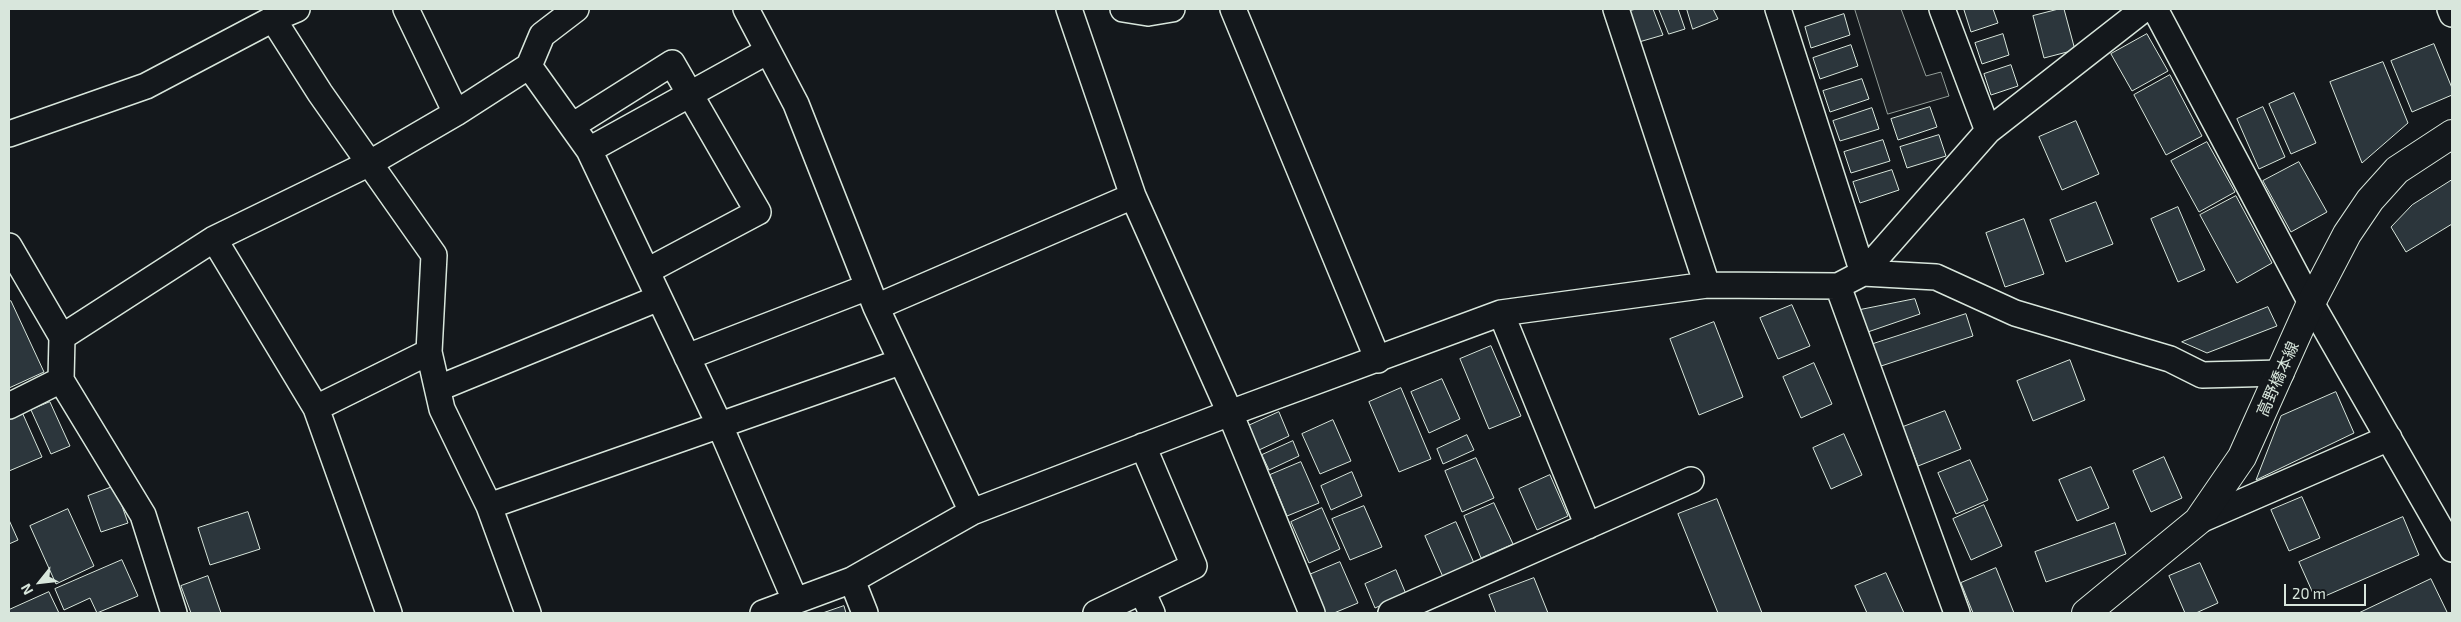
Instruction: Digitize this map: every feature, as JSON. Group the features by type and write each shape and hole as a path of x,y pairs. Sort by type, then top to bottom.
{"main road":[{"name":"高野橋本線","path":"2086,613 2198,521 2242,457 2311,303 2347,234 2370,200 2396,170 2452,134"}],"street":[{"path":"9,134 146,86 273,19 297,9"},
{"path":"406,9 456,113"},
{"path":"62,336 214,239 370,162 456,113 529,66 542,35 576,9"},
{"path":"746,9 796,104 872,297 900,362 972,512"},
{"path":"1069,9 1133,196 1230,413 1312,613"},
{"path":"1123,9 1148,13 1172,9"},
{"path":"1233,9 1378,360"},
{"path":"1616,9 1707,285"},
{"path":"1778,9 1863,272"},
{"path":"1942,9 1988,132"},
{"path":"763,613 852,580 972,512 1230,413 1378,360 1501,313 1707,285 1838,286 1863,272 1988,132 2144,9"},
{"path":"2155,9 2311,303 2452,549"},
{"path":"2450,9 2452,14"},
{"path":"273,19 320,93 434,255 429,352 439,388 442,409 489,506 528,613"},
{"path":"589,150 768,51"},
{"path":"572,126 672,63 758,212 647,271"},
{"path":"529,66 589,150 720,426 795,600"},
{"path":"687,357 872,297 1133,196"},
{"path":"214,239 316,408 389,613"},
{"path":"9,246 62,336 61,380 144,515 174,613"},
{"path":"1863,272 1936,277 2014,313 2170,358 2202,375 2281,373"},
{"path":"1838,286 1957,613"},
{"path":"439,388 659,298"},
{"path":"1501,313 1588,526"},
{"path":"316,408 429,352"},
{"path":"489,506 900,362"},
{"path":"9,406 61,380"},
{"path":"2198,521 2389,438"},
{"path":"1096,613 1147,602 1194,566 1143,446"},
{"path":"1391,613 1691,480"},
{"path":"852,580 865,613"}],"shaded area":[{"path":"1855,9 1901,9 1926,76 1941,72 1949,96 1888,114"}],"building":[{"path":"1636,9 1653,9 1663,35 1639,42 1627,12"},
{"path":"1659,9 1678,9 1685,29 1669,34"},
{"path":"1687,9 1713,9 1718,19 1693,29"},
{"path":"1993,9 1998,23 1971,32 1964,10"},
{"path":"2064,9 2075,50 2044,58 2033,16"},
{"path":"1844,14 1850,35 1811,48 1805,27"},
{"path":"2003,34 2009,55 1982,64 1975,43"},
{"path":"2147,34 2168,71 2132,91 2111,54"},
{"path":"2434,44 2452,88 2452,95 2412,112 2391,61"},
{"path":"1851,45 1858,66 1820,79 1813,58"},
{"path":"2383,62 2408,123 2362,163 2330,82"},
{"path":"2011,65 2018,86 1991,95 1984,74"},
{"path":"2170,75 2202,136 2166,155 2134,95"},
{"path":"1862,79 1869,99 1830,112 1823,91"},
{"path":"2294,93 2316,143 2291,154 2269,104"},
{"path":"1930,107 1937,127 1898,140 1891,119"},
{"path":"2263,107 2285,157 2259,169 2237,119"},
{"path":"1872,108 1879,129 1840,141 1833,121"},
{"path":"2076,121 2099,174 2062,190 2039,137"},
{"path":"1939,135 1946,156 1907,168 1900,147"},
{"path":"1883,140 1890,161 1851,173 1844,152"},
{"path":"2207,142 2235,192 2199,212 2171,161"},
{"path":"2299,162 2327,212 2291,232 2263,181"},
{"path":"1892,170 1899,190 1860,203 1853,182"},
{"path":"2452,180 2452,224 2406,252 2391,227 2412,205"},
{"path":"2236,196 2272,263 2237,283 2200,215"},
{"path":"2096,202 2113,244 2066,262 2050,220"},
{"path":"2178,207 2205,270 2178,282 2151,219"},
{"path":"2024,219 2044,274 2005,287 1986,233"},
{"path":"1915,299 1920,314 1862,334 1855,311"},
{"path":"11,301 44,372 9,388 9,302"},
{"path":"1792,305 1810,346 1778,359 1760,318"},
{"path":"2268,307 2277,326 2207,353 2182,342"},
{"path":"1966,314 1973,336 1878,367 1870,345"},
{"path":"1714,322 1743,397 1699,415 1670,339"},
{"path":"1491,346 1521,416 1489,429 1460,359"},
{"path":"2070,360 2085,400 2033,421 2017,381"},
{"path":"1814,363 1832,404 1801,418 1783,377"},
{"path":"1442,379 1460,419 1429,433 1411,392"},
{"path":"1401,388 1431,459 1399,472 1369,402"},
{"path":"2336,392 2354,433 2256,480 2281,416"},
{"path":"50,402 70,446 51,454 31,410"},
{"path":"1945,411 1961,449 1918,466 1903,427"},
{"path":"22,412 42,457 9,471 9,418"},
{"path":"1279,412 1289,436 1259,450 1248,426"},
{"path":"1333,420 1351,461 1320,474 1302,434"},
{"path":"1844,434 1862,475 1831,489 1813,448"},
{"path":"1467,435 1474,450 1443,464 1437,449"},
{"path":"1293,441 1299,456 1269,470 1262,455"},
{"path":"2164,457 2182,498 2151,512 2133,471"},
{"path":"1476,458 1494,498 1462,512 1445,471"},
{"path":"1970,460 1988,500 1956,514 1938,473"},
{"path":"1301,462 1319,503 1287,516 1270,475"},
{"path":"2091,467 2109,508 2077,521 2059,480"},
{"path":"1352,472 1362,496 1331,510 1321,486"},
{"path":"1550,475 1568,516 1537,530 1519,489"},
{"path":"115,486 128,523 101,532 88,496"},
{"path":"2302,497 2320,538 2289,551 2271,510"},
{"path":"1717,499 1762,613 1718,613 1678,514"},
{"path":"1494,503 1513,544 1481,558 1464,516"},
{"path":"1984,505 2002,546 1971,560 1953,519"},
{"path":"1364,506 1382,547 1350,560 1332,519"},
{"path":"1322,508 1340,549 1309,563 1291,522"},
{"path":"68,509 94,566 56,584 30,526"},
{"path":"248,512 260,549 210,565 198,528"},
{"path":"2403,517 2419,555 2316,600 2299,562"},
{"path":"9,520 18,540 9,544"},
{"path":"1456,522 1474,563 1443,577 1425,536"},
{"path":"2115,523 2126,554 2046,582 2035,552"},
{"path":"122,560 138,596 97,613 90,598 64,610 55,589"},
{"path":"1340,562 1358,603 1334,613 1325,613 1309,575"},
{"path":"2200,563 2218,603 2196,613 2185,613 2169,576"},
{"path":"1996,568 2014,613 1973,613 1961,583"},
{"path":"1396,570 1406,594 1375,608 1365,584"},
{"path":"1886,573 1904,613 1867,613 1855,586"},
{"path":"208,576 221,613 191,613 181,586"},
{"path":"1534,578 1548,613 1496,613 1489,595"},
{"path":"2431,579 2447,612 2359,613"},
{"path":"49,592 59,613 9,613 9,610"},
{"path":"844,606 846,613 823,613"}]}
